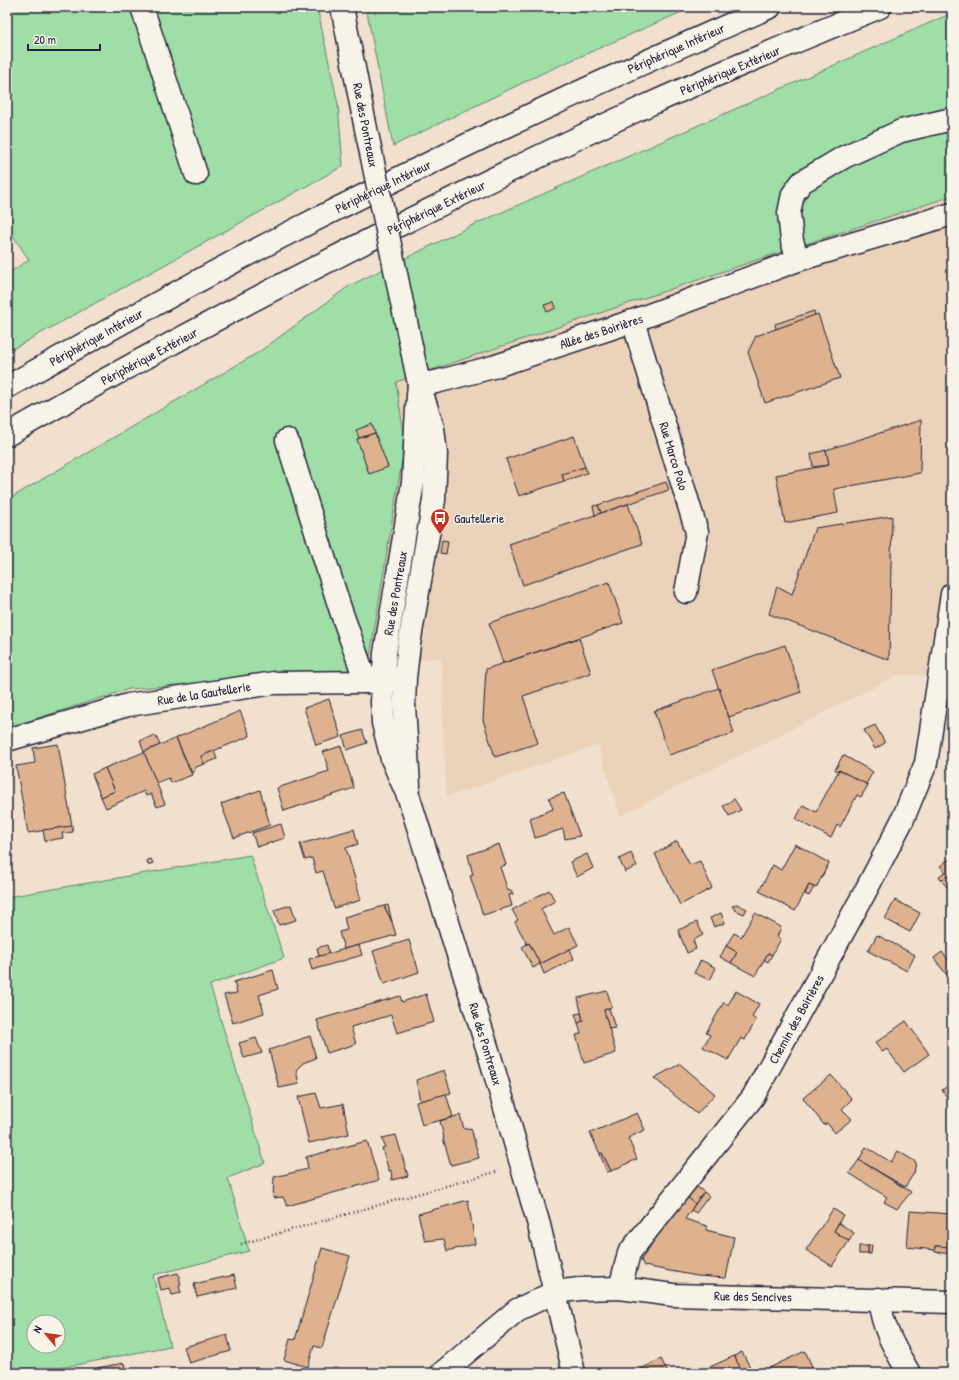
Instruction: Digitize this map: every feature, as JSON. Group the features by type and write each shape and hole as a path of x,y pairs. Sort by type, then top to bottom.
{"main road":[{"path":"142,7 196,174"},
{"name":"Rue des Pontreaux","path":"342,7 419,384 433,428 436,454 434,500 409,644 405,678 404,705 408,755 409,798"},
{"name":"Périphérique Intérieur","path":"7,388 167,297 281,237 515,122 770,7"},
{"name":"Périphérique Extérieur","path":"7,435 133,364 287,282 464,193 646,106 880,7"},
{"path":"789,263 792,241 789,213 794,194 802,182 844,157 901,131 952,119"},
{"name":"Allée des Boirières","path":"419,384 436,382 470,374 632,321 789,263 950,215"},
{"name":"Rue Marco Polo","path":"632,321 697,532 686,592"},
{"name":"Rue des Pontreaux","path":"419,384 413,482 385,653 374,681 382,702 383,723 392,759 409,798 491,1060 539,1226 574,1373"},
{"path":"287,440 340,608 374,681"},
{"name":"Chemin des Boirières","path":"620,1288 628,1253 754,1097 902,821 926,763 952,594"},
{"name":"Rue de la Gautellerie","path":"7,740 128,705 274,683 374,681 405,678"},
{"path":"932,727 952,710"},
{"name":"Rue des Sencives","path":"442,1373 517,1310 555,1292 579,1289 620,1288 674,1295 952,1302"},
{"path":"879,1299 881,1314 889,1339 910,1373"}],"path":[{"path":"950,215 952,378"},
{"path":"241,1244 521,1164"}],"shaded area":[{"path":"952,196 952,675 898,675 620,816 598,745 447,797 442,719 443,681 441,657 368,668 405,442 395,382"}],"green space":[{"path":"7,7 317,7 338,104 343,166 7,352 7,274 29,260 7,226"},
{"path":"366,7 693,7 545,72 393,146"},
{"path":"952,13 952,196 396,382 405,442 368,668 129,689 7,728 7,500 259,352 349,286 473,225"},
{"path":"250,855 284,958 210,985 265,1163 228,1178 249,1251 153,1275 170,1346 36,1373 7,1373 7,897"}],"building":[{"path":"554,302 556,308 547,312 544,305"},
{"path":"814,311 815,316 776,329 775,324"},
{"path":"818,314 840,378 765,403 748,352 756,336"},
{"path":"921,420 920,473 834,489 838,513 785,523 776,475 829,465 826,450"},
{"path":"372,424 375,433 359,438 356,430"},
{"path":"375,433 388,467 369,474 357,439"},
{"path":"574,436 585,467 562,474 564,481 519,496 506,459"},
{"path":"826,450 829,465 813,467 811,454"},
{"path":"585,467 587,473 564,481 562,474"},
{"path":"666,482 669,490 601,513 598,505"},
{"path":"628,504 642,544 523,585 509,544"},
{"path":"598,505 601,513 595,515 593,506"},
{"path":"892,516 889,660 769,614 777,586 792,594 815,528"},
{"path":"442,540 448,541 446,554 440,553"},
{"path":"609,582 623,623 503,663 489,623"},
{"path":"579,638 591,673 523,696 538,743 495,757 483,720 486,669"},
{"path":"785,645 801,692 729,717 712,670"},
{"path":"719,688 734,733 669,755 654,711"},
{"path":"329,699 341,737 316,745 304,708"},
{"path":"240,711 250,736 201,756 204,764 194,768 195,771 192,773 176,738"},
{"path":"875,725 885,743 875,749 864,730"},
{"path":"362,730 367,743 347,750 343,736"},
{"path":"155,735 160,745 144,752 140,741"},
{"path":"176,738 192,775 171,783 169,778 156,783 144,752"},
{"path":"58,744 72,826 28,833 16,766 35,763 33,748"},
{"path":"341,746 354,788 284,811 277,788 329,771 323,752"},
{"path":"214,751 217,759 204,764 201,756"},
{"path":"144,752 165,804 157,807 151,794 146,796 144,791 106,808 101,797 115,791 105,768"},
{"path":"843,755 873,772 866,784 839,770 835,770"},
{"path":"105,768 115,791 101,797 92,774"},
{"path":"839,770 868,785 861,797 857,795 840,827 837,825 831,838 796,819 803,805 816,812"},
{"path":"260,790 270,825 234,838 221,804"},
{"path":"564,793 580,836 565,839 563,829 535,838 530,818 553,809 549,798"},
{"path":"734,799 741,810 729,816 723,806"},
{"path":"281,824 285,838 257,847 252,833"},
{"path":"72,826 73,832 62,833 63,838 45,841 43,830"},
{"path":"354,829 358,844 346,848 361,900 334,908 323,871 316,873 312,858 305,860 300,844"},
{"path":"677,841 690,865 700,861 712,888 680,905 655,854"},
{"path":"499,844 506,865 500,867 508,891 511,890 513,894 509,895 512,906 483,915 470,876 473,875 468,855"},
{"path":"795,844 829,863 816,888 809,885 795,911 759,891 773,865 781,870"},
{"path":"631,853 637,866 625,872 619,859"},
{"path":"587,854 593,868 577,877 570,862"},
{"path":"952,857 952,893 941,880 948,875 940,866"},
{"path":"151,859 153,863 148,865 147,860"},
{"path":"945,872 948,875 941,880 939,876"},
{"path":"809,885 814,887 809,896 805,894"},
{"path":"549,890 555,901 541,909 554,935 569,927 578,945 540,964 529,943 527,944 515,922 518,920 512,910"},
{"path":"895,900 920,913 910,932 885,919"},
{"path":"737,904 747,909 744,914 735,910 732,906"},
{"path":"291,905 296,920 279,925 274,910"},
{"path":"388,905 392,922 384,906"},
{"path":"384,906 392,922 396,935 344,949 339,932 347,930 344,917"},
{"path":"721,913 725,923 714,927 710,918"},
{"path":"755,913 781,927 777,937 781,939 772,955 768,953 755,976 731,963 737,952 726,946 734,933 741,937"},
{"path":"697,922 703,935 693,940 696,949 687,953 678,930"},
{"path":"877,935 915,955 907,971 868,951"},
{"path":"409,940 419,972 384,984 373,951"},
{"path":"529,943 540,964 533,968 522,947"},
{"path":"327,945 329,954 319,956 317,948"},
{"path":"359,945 362,955 312,970 309,959"},
{"path":"726,946 737,952 731,963 720,957"},
{"path":"570,949 574,959 544,974 540,964"},
{"path":"942,952 952,964 952,969 946,974 934,958"},
{"path":"768,953 772,955 768,962 764,960"},
{"path":"701,960 716,968 710,980 694,973"},
{"path":"273,970 278,989 259,995 264,1013 233,1023 224,995 237,993 234,982"},
{"path":"607,991 612,1007 604,1010 616,1053 584,1063 576,1035 581,1034 578,1023 583,1021 578,998"},
{"path":"736,991 759,1004 752,1017 756,1020 745,1040 741,1038 728,1060 703,1047 710,1035 706,1033 724,1002 728,1005"},
{"path":"426,994 434,1022 397,1033 391,1015 351,1027 356,1044 327,1053 317,1020 400,996 402,1002"},
{"path":"609,1008 615,1028 609,1029 604,1010"},
{"path":"581,1013 583,1021 578,1023 575,1014"},
{"path":"906,1021 929,1054 904,1072 887,1049 882,1052 875,1043"},
{"path":"310,1036 316,1058 303,1063 296,1070 299,1084 279,1088 269,1050"},
{"path":"256,1038 262,1053 244,1058 239,1043"},
{"path":"680,1064 715,1094 697,1114 654,1078"},
{"path":"444,1070 451,1093 420,1101 416,1080"},
{"path":"831,1075 852,1099 842,1109 852,1119 835,1133 827,1123 824,1125 803,1098"},
{"path":"952,1077 952,1105 942,1090 949,1085 947,1081"},
{"path":"316,1093 321,1108 343,1104 349,1134 309,1143 298,1097"},
{"path":"446,1094 453,1117 422,1125 416,1102"},
{"path":"637,1113 645,1130 628,1138 637,1159 611,1171 602,1153 600,1154 590,1133"},
{"path":"460,1115 464,1129 471,1128 479,1158 451,1165 443,1138 440,1121"},
{"path":"396,1135 408,1176 392,1180 391,1170 389,1171 382,1148 385,1147 382,1138"},
{"path":"367,1141 379,1180 287,1206 283,1197 273,1198 274,1177 308,1169 306,1157"},
{"path":"866,1147 891,1162 898,1151 916,1162 914,1173 905,1187 859,1160"},
{"path":"602,1153 611,1171 607,1172 600,1154"},
{"path":"859,1160 911,1192 897,1209 884,1202 887,1197 849,1173"},
{"path":"693,1184 704,1192 695,1204 684,1194"},
{"path":"704,1192 709,1196 696,1213 691,1210"},
{"path":"684,1194 695,1204 685,1219 707,1226 706,1230 734,1237 726,1278 697,1276 644,1266 641,1260 651,1245 658,1230"},
{"path":"468,1200 475,1244 447,1251 444,1239 425,1241 418,1214"},
{"path":"833,1209 843,1215 834,1231 849,1241 832,1266 806,1250"},
{"path":"910,1211 952,1214 952,1247 935,1246 935,1250 907,1247"},
{"path":"839,1223 854,1233 849,1241 834,1231"},
{"path":"872,1245 871,1254 868,1254 868,1246"},
{"path":"859,1246 868,1246 868,1254 859,1254"},
{"path":"935,1246 952,1247 952,1254 935,1252"},
{"path":"322,1248 350,1256 322,1348 314,1346 308,1367 284,1360 290,1339 295,1340"},
{"path":"178,1273 181,1293 172,1295 170,1288 161,1290 158,1278"},
{"path":"234,1275 237,1288 197,1297 194,1284"},
{"path":"227,1335 231,1351 189,1363 184,1347"},
{"path":"805,1351 815,1373 767,1373 765,1370"},
{"path":"742,1352 752,1371 748,1373 743,1373 734,1356"},
{"path":"734,1356 743,1373 697,1373"},
{"path":"661,1359 668,1373 633,1373"},
{"path":"124,1363 126,1373 98,1373 97,1368"}],"place":[{"name":"Gautellerie","path":"440,535"}]}
